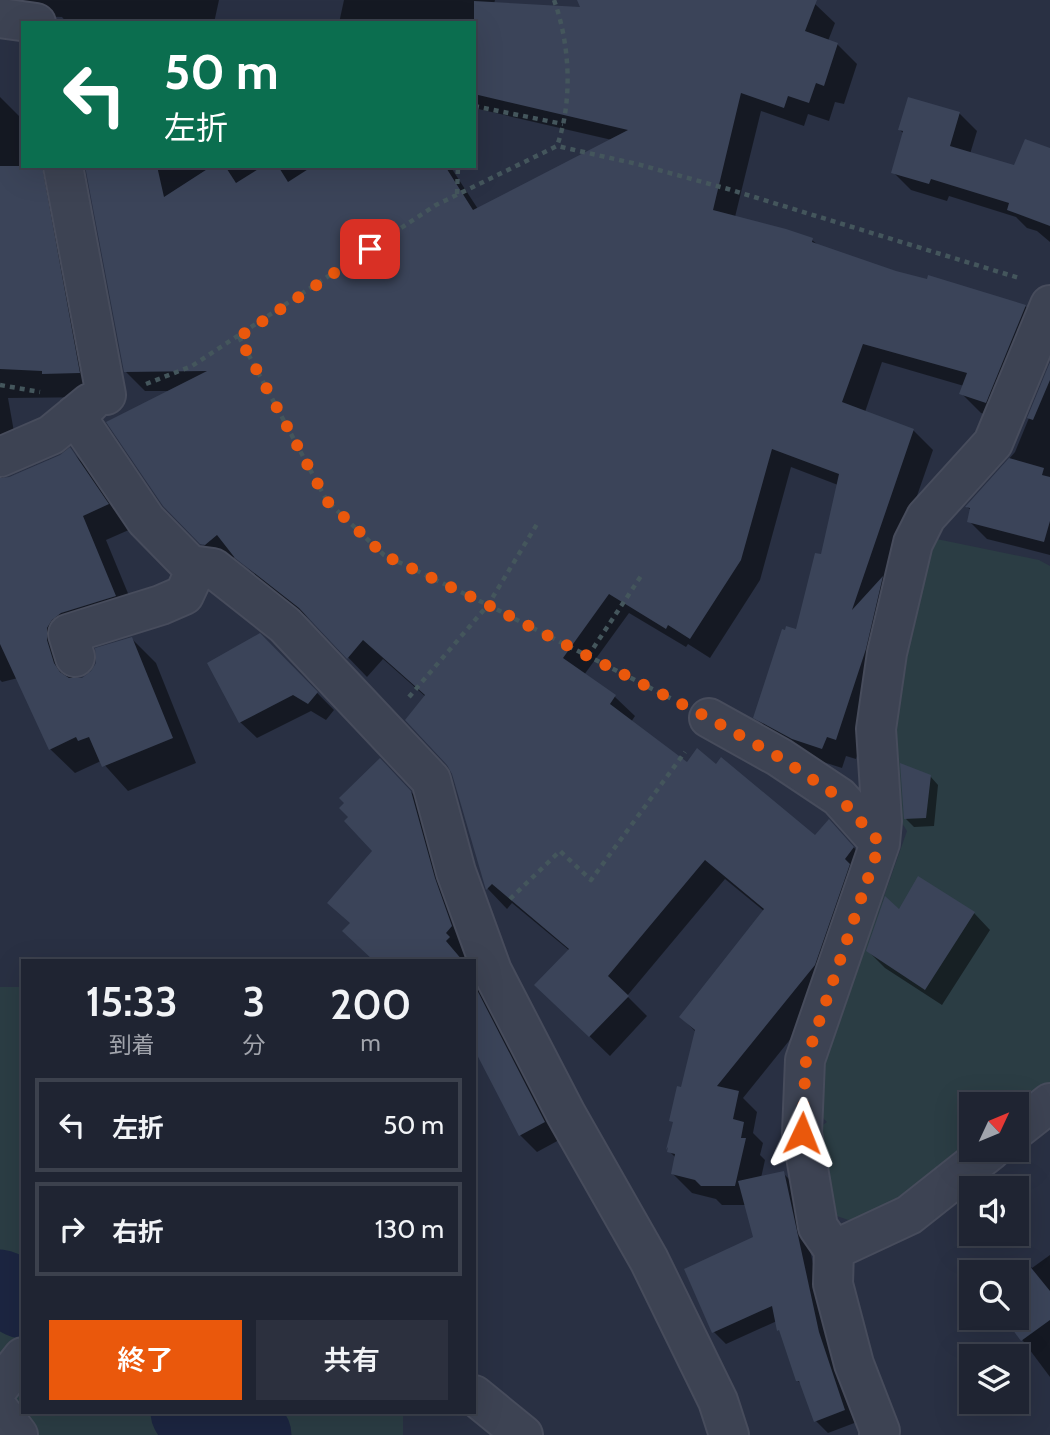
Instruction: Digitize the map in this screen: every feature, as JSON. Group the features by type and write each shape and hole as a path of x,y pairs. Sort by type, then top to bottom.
{"street":[{"path":"0,18 22,21"},
{"path":"63,168 90,404 146,520 190,565 213,568 285,625 430,780 456,872 492,971 566,1114 649,1260 718,1401 729,1435"},
{"path":"878,1435 880,1431 853,1364 833,1284 834,1250 818,1227 802,1133 806,1060 880,843 882,821 876,729 887,653 913,543 926,517 993,443 1037,293"},
{"path":"0,457 51,435 90,404"},
{"path":"75,657 68,634 124,618 184,595 197,567"},
{"path":"709,718 779,757 839,797 880,843"},
{"path":"1029,1120 1050,1103"},
{"path":"834,1250 909,1215 976,1162"},
{"path":"0,1386 21,1360"},
{"path":"476,1397 523,1435"},
{"path":"0,1411 18,1435"}],"path":[{"path":"554,0 563,24 567,82 563,126 557,146"},
{"path":"476,106 563,126"},
{"path":"0,385 58,394 90,404 192,366 436,205 557,146 728,189 1037,293"},
{"path":"457,194 458,168"},
{"path":"239,337 327,501 384,555 709,718 591,880 560,851 478,929"},
{"path":"383,727 488,605 537,524"},
{"path":"588,656 643,573"}],"shaded area":[{"path":"922,536 1039,560 1050,566 1050,1085 1029,1103 1029,1092 959,1092 959,1159 876,1218 851,1221 837,1216 820,1194 813,1132 827,1122 810,1106 818,1061 878,913 907,831 892,807 889,681"},
{"path":"0,987 21,987 21,1414 403,1414 403,1435 0,1435"}],"building":[{"path":"577,0 817,0 805,31 838,43 824,86 816,83 809,103 788,96 784,108 741,93 713,210 813,238 812,242 896,271 927,279 928,275 1026,305 986,403 959,394 967,373 863,344 842,402 914,429 852,610 883,576 866,649 836,740 827,737 822,749 792,739 753,718 782,629 785,630 786,626 796,629 815,553 821,554 839,474 772,449 741,560 690,639 668,625 666,629 609,594 563,658 616,695 610,704 687,762 697,748 716,764 721,757 815,835 829,819 854,847 845,859 850,864 815,965 717,1086 739,1091 733,1119 744,1122 741,1138 746,1138 735,1186 701,1186 695,1180 671,1174 675,1154 667,1152 668,1147 666,1150 673,1122 669,1121 677,1086 681,1087 695,1030 679,1017 764,909 705,860 608,976 629,996 589,1037 534,985 569,949 492,884 486,890 452,774 447,765 405,720 425,695 363,640 347,659 299,608 235,558 217,535 205,545 200,544 163,506 106,422 207,371 124,372 85,168 157,168 164,197 209,168 226,168 236,183 260,168 279,168 288,182 310,168 446,168 473,210 628,130 476,94 474,1 580,7"},
{"path":"908,97 960,112 950,146 1014,165 1025,139 1050,148 1050,226 1007,210 1009,203 931,179 929,184 891,173 903,131 898,130"},
{"path":"0,166 42,168 80,373 42,374 42,371 0,369"},
{"path":"1050,362 1050,380 1033,420 1027,418"},
{"path":"70,447 109,504 83,516 116,596 61,613 52,620 47,628 47,640 54,663 60,672 69,678 82,678 96,663 95,648 132,637 173,738 102,767 89,737 78,741 76,737 49,750 0,644 0,478 9,477 60,455"},
{"path":"1009,458 1044,468 1042,475 1050,477 1050,521 1044,542 967,522 970,508 965,507"},
{"path":"260,633 318,692 308,704 293,695 239,723 207,663"},
{"path":"380,758 411,791 435,878 452,926 446,933 450,937 446,941 461,959 372,959 342,931 350,923 327,903 372,851 344,821 348,817 339,808 344,803 339,798"},
{"path":"900,763 931,775 926,818 904,819"},
{"path":"918,876 975,912 925,990 866,951 885,896 899,909"},
{"path":"476,988 545,1122 519,1136 476,1053"},
{"path":"784,1171 819,1332 845,1410 814,1422 799,1381 796,1381 779,1330 777,1331 772,1306 712,1333 684,1269 753,1237 738,1181"},
{"path":"1029,1265 1050,1291 1050,1320 1021,1341 1013,1330 1029,1330"}],"waterway":[{"path":"0,1288 21,1299"},
{"path":"195,1414 253,1435"}],"route":[{"path":"370,249 239,337 327,501 384,555 709,718 779,757 839,797 880,843 806,1060 802,1133"}]}
